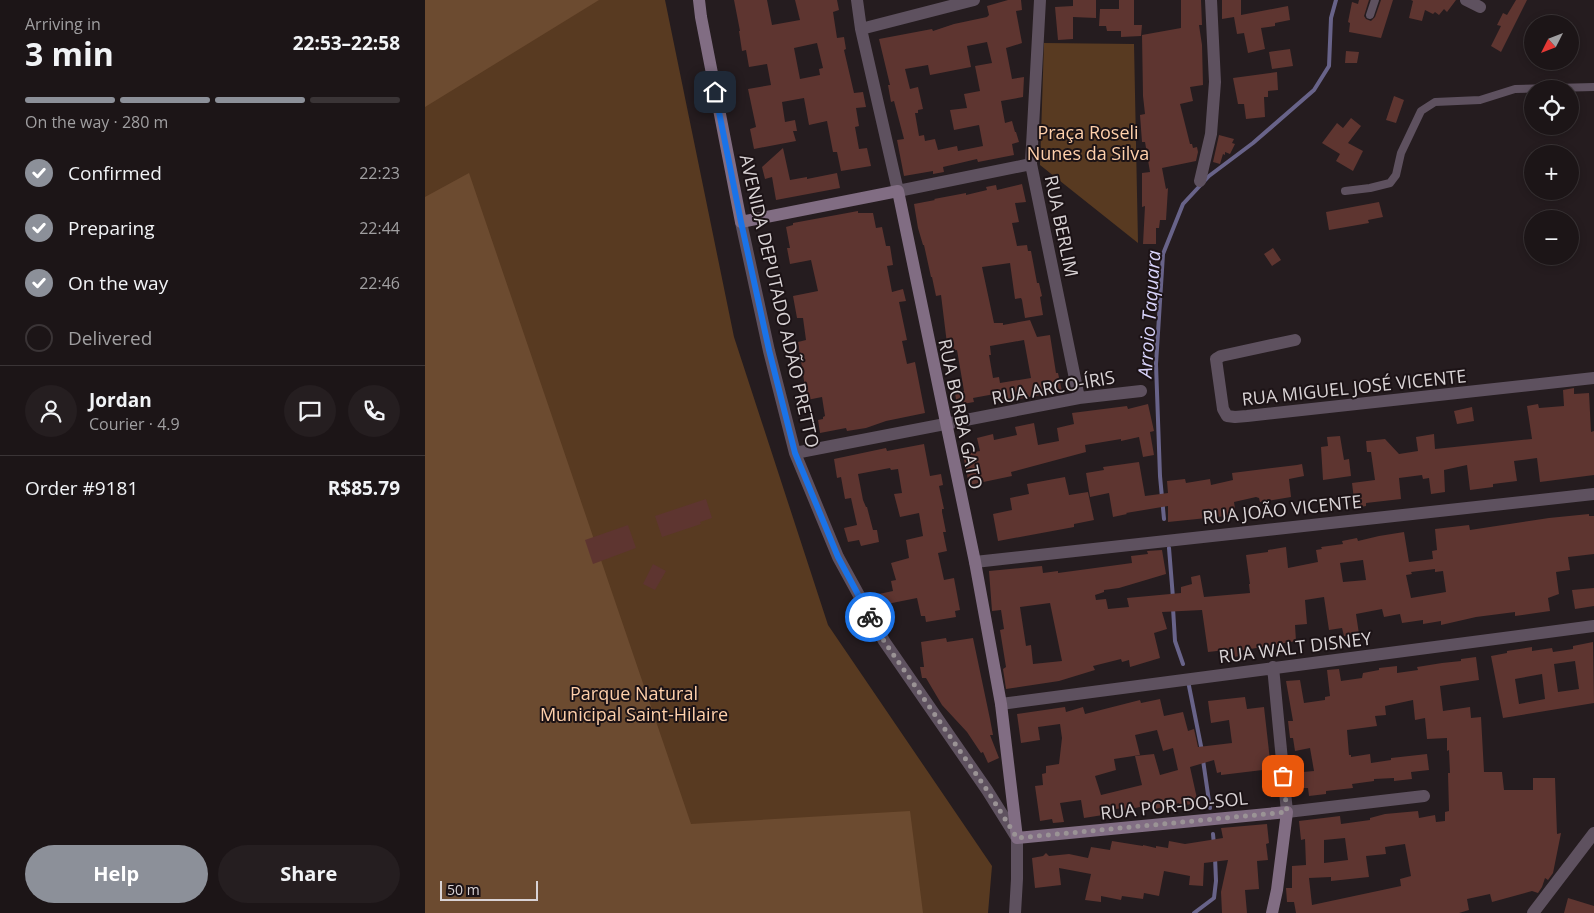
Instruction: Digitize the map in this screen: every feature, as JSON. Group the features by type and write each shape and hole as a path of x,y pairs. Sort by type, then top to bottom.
{"street":[{"name":"AVENIDA DEPUTADO ADÃO PRETTO","path":"699,0 741,222 769,350 795,453 838,557 884,641 987,790 1017,838"},
{"name":"RUA BORBA GATO","path":"857,0 861,29 898,191 975,562 1001,704 1017,838"},
{"path":"861,29 974,0"},
{"name":"RUA BERLIM","path":"1040,0 1031,164 1079,398"},
{"path":"1200,181 1211,134 1214,91 1211,0"},
{"path":"1466,0 1479,7"},
{"path":"741,222 1031,164"},
{"name":"RUA MIGUEL JOSÉ VICENTE","path":"1295,340 1221,356 1217,359 1223,410 1227,416 1247,416 1594,378"},
{"name":"RUA ARCO-ÍRIS","path":"795,453 1079,398 1141,391"},
{"name":"RUA JOÃO VICENTE","path":"975,562 1594,494"},
{"name":"RUA WALT DISNEY","path":"1001,704 1594,626"},
{"path":"1272,913 1277,890 1287,812 1273,668"},
{"name":"RUA POR-DO-SOL","path":"1017,838 1287,812 1423,796"},
{"path":"1533,913 1594,833"},
{"path":"1015,913 1017,838"}],"lane":[{"path":"1371,15 1375,0"},
{"path":"1345,191 1390,183 1396,175 1401,153 1421,111 1435,102 1480,100 1515,89 1594,87"}],"green space":[{"name":"Parque Natural Municipal Saint-Hilaire","path":"425,0 665,0 734,337 828,625 992,866 988,913 425,913"},
{"path":"425,0 599,0 425,107"},
{"name":"Praça Roseli Nunes da Silva","path":"1044,43 1134,44 1138,243 1040,165"},
{"path":"469,173 691,824 910,811 923,913 425,913 425,197"}],"building":[{"path":"734,0 767,0 772,25 800,20 795,0 837,0 839,10 833,12 837,38 844,37 846,49 844,50 854,93 863,92 866,107 856,108 859,126 855,127 859,149 867,148 871,166 841,171 837,152 833,152 827,121 809,125 804,98 782,102 785,122 795,120 797,131 793,131 796,141 754,149 750,129 756,127 748,89 771,85 767,64 749,67 746,50 742,51","holes":["817,43 823,68 819,69 820,75 800,79 794,48"]},
{"path":"1008,0 1021,0 1022,10 1016,11 1022,43 1006,48 1012,79 1024,77 1023,97 1001,101 1005,123 1012,121 1019,142 1012,144 1014,155 978,162 977,159 943,167 944,172 933,174 933,171 904,176 897,140 904,139 894,101 891,102 888,85 890,85 879,39 932,29 933,31 954,24 987,17 989,15 987,6","holes":["987,42 992,63 975,66 980,91 964,94 967,108 950,110 954,130 979,125 983,146 958,151 957,146 938,150 935,139 925,141 924,135 919,136 915,113 923,109 918,87 910,89 905,69 928,65 930,75 971,67 967,46"]},
{"path":"1073,0 1096,0 1096,18 1073,17 1073,39 1058,40 1055,7 1073,6"},
{"path":"1119,0 1134,0 1134,25 1142,25 1141,36 1121,37 1121,31 1107,31 1106,26 1099,26 1100,9 1119,9"},
{"path":"1181,0 1201,0 1202,25 1199,25 1202,45 1203,85 1190,87 1193,101 1180,104 1190,144 1192,144 1193,148 1197,147 1198,152 1196,161 1162,168 1166,189 1168,188 1166,220 1160,220 1159,228 1156,228 1156,244 1143,244 1145,206 1142,207 1142,173 1150,172 1145,142 1142,142 1140,115 1145,114 1142,35 1181,28"},
{"path":"1222,0 1241,0 1241,15 1288,6 1290,20 1275,23 1275,26 1261,28 1265,49 1248,53 1244,33 1237,34 1234,17 1222,19"},
{"path":"1359,0 1369,0 1364,16 1371,21 1375,17 1381,0 1393,0 1381,38 1349,32 1350,23 1348,22 1352,2 1358,4"},
{"path":"1411,0 1456,0 1447,12 1444,9 1439,15 1425,10 1422,21 1409,18 1413,1"},
{"path":"1516,0 1527,0 1501,52 1491,46 1501,26 1497,25 1503,13 1507,15"},
{"path":"1290,49 1293,66 1272,69 1269,52"},
{"path":"1346,51 1359,52 1357,63 1345,63"},
{"path":"1277,72 1278,90 1268,91 1268,97 1264,97 1265,117 1246,119 1244,104 1238,104 1233,78"},
{"path":"1394,96 1404,100 1396,123 1386,120"},
{"path":"1351,118 1361,126 1348,143 1363,151 1353,171 1336,161 1340,154 1322,143 1337,123 1343,128"},
{"path":"1219,135 1234,139 1232,143 1235,144 1230,154 1225,152 1225,155 1223,154 1220,164 1213,162"},
{"path":"783,148 790,180 807,177 807,179 837,173 840,188 776,200 772,177 765,179 762,167"},
{"path":"1022,184 1026,202 1015,203 1019,222 1012,223 1017,246 1027,245 1028,251 1031,251 1037,283 1039,283 1042,296 1040,297 1043,315 1025,318 1021,298 1015,299 1010,263 982,267 994,323 1003,323 1003,325 1030,320 1037,337 1050,335 1056,373 1058,373 1062,391 1002,402 1000,393 973,398 974,402 957,405 955,393 964,391 957,350 948,352 941,295 936,296 918,228 914,204 966,193 966,195 987,190 986,187 996,185 997,190","holes":["1024,340 1031,378 1000,383 999,377 993,378 989,355 991,355 990,346"]},
{"path":"1379,202 1383,217 1368,220 1369,223 1329,230 1326,212"},
{"path":"858,211 858,213 873,213 876,228 882,227 886,246 890,246 893,265 887,266 892,292 903,289 906,301 899,302 907,340 902,341 907,364 915,362 925,413 886,421 866,428 847,431 846,428 820,433 818,420 823,419 825,416 822,397 807,400 798,342 806,340 803,318 797,318 793,296 818,291 811,260 790,264 787,248 790,248 786,227 793,225 793,223"},
{"path":"1273,248 1281,260 1272,266 1264,254"},
{"path":"1574,388 1574,394 1589,393 1591,432 1594,431 1594,475 1540,482 1537,458 1514,461 1517,481 1493,484 1493,487 1470,490 1467,465 1444,470 1445,492 1431,494 1429,478 1423,479 1422,475 1399,478 1401,499 1366,503 1366,506 1355,508 1352,483 1375,480 1371,452 1367,452 1366,441 1385,439 1399,454 1418,451 1416,437 1434,434 1435,449 1532,439 1527,406 1538,404 1539,408 1564,406 1563,390"},
{"path":"1148,404 1154,431 1150,432 1154,455 1143,457 1139,437 1121,441 1121,439 1085,445 1086,452 1011,472 1012,476 969,485 963,454 980,451 977,438 993,434 994,440 1017,435 1015,427 1034,423 1038,445 1059,441 1057,428 1074,424 1072,413 1127,406 1128,409"},
{"path":"1472,407 1474,421 1457,424 1454,411"},
{"path":"1340,436 1344,460 1349,459 1351,476 1323,480 1321,447 1328,446 1327,437"},
{"path":"924,444 930,476 941,474 943,485 939,486 944,509 942,509 942,512 946,532 943,532 947,551 938,553 944,580 954,578 960,610 955,611 956,617 926,622 925,616 921,616 917,598 882,605 879,594 893,591 891,581 896,580 891,563 909,558 906,540 923,536 919,513 900,517 894,494 902,493 898,469 891,470 890,468 858,474 863,500 867,507 873,530 877,530 879,542 861,546 859,540 848,542 844,528 857,525 851,498 845,499 841,477 837,478 834,459 886,448 887,451"},
{"path":"1139,462 1145,496 1168,493 1167,481 1185,479 1186,483 1210,479 1211,485 1233,480 1232,473 1302,464 1304,476 1289,479 1291,497 1260,502 1259,498 1256,497 1234,502 1236,515 1168,522 1168,506 1113,517 1109,493 1090,497 1086,473 1104,470 1103,467"},
{"path":"1065,477 1069,495 1088,492 1094,520 1074,524 1074,527 998,541 993,514 1012,510 1010,498 1029,494 1027,484"},
{"path":"706,499 712,518 700,522 701,524 662,537 655,516"},
{"path":"1589,514 1589,516 1594,516 1594,554 1568,557 1570,570 1556,572 1559,594 1548,598 1550,611 1515,616 1515,612 1476,617 1441,625 1441,621 1423,624 1423,620 1402,623 1400,614 1384,617 1382,609 1356,614 1359,634 1344,636 1342,628 1329,630 1324,597 1305,600 1307,624 1295,625 1296,641 1239,651 1240,656 1227,658 1226,650 1208,652 1202,610 1162,612 1167,629 1154,633 1160,658 1130,667 1129,660 1122,662 1121,659 1093,666 1095,670 1059,681 1006,689 1003,669 1006,667 1000,630 1004,629 1001,610 992,611 989,571 1042,566 1043,573 1058,571 1058,573 1132,563 1131,556 1148,554 1147,551 1162,550 1166,574 1119,588 1104,590 1104,592 1095,595 1096,600 1106,599 1108,609 1129,607 1127,598 1181,593 1181,587 1192,584 1191,577 1200,575 1204,597 1250,593 1246,555 1268,552 1268,550 1286,547 1288,568 1318,562 1316,550 1322,549 1321,547 1343,544 1342,541 1357,538 1358,541 1404,532 1409,562 1433,559 1432,551 1437,550 1435,529 1469,525 1470,530","holes":["1363,560 1366,580 1343,582 1340,563","1435,569 1435,572 1443,571 1446,592 1411,598 1406,575 1412,574 1411,572","1050,603 1062,661 1033,664 1031,645 1026,646 1020,607"]},
{"path":"628,525 636,548 593,564 585,540"},
{"path":"653,564 666,571 655,590 643,584"},
{"path":"1594,588 1594,606 1575,609 1572,590"},
{"path":"946,638 947,642 973,638 993,735 990,735 999,758 988,763 983,752 981,753 967,732 942,705 926,678 922,678 920,667 924,667 921,642"},
{"path":"1593,642 1594,703 1503,718 1491,656 1532,647 1532,651 1552,648 1553,652 1573,649 1573,646","holes":["1575,661 1579,689 1558,692 1554,664","1542,674 1545,699 1519,704 1515,679"]},
{"path":"1476,657 1479,680 1440,686 1443,711 1470,707 1471,718 1481,717 1484,772 1502,772 1504,790 1533,790 1533,778 1555,778 1557,834 1561,833 1553,873 1548,880 1545,878 1538,893 1532,891 1492,902 1490,894 1467,899 1469,910 1459,913 1296,913 1294,902 1287,902 1286,888 1292,888 1292,866 1306,865 1305,839 1301,840 1299,821 1340,816 1341,824 1370,820 1370,818 1385,814 1418,811 1419,818 1435,815 1436,822 1445,821 1445,812 1449,811 1448,773 1450,773 1447,738 1427,739 1425,718 1415,720 1413,700 1385,706 1386,715 1375,716 1377,726 1347,730 1349,755 1351,757 1370,754 1371,763 1391,760 1391,758 1427,754 1429,770 1411,772 1412,779 1394,781 1394,778 1374,779 1374,781 1352,784 1353,788 1326,791 1326,794 1309,796 1308,788 1303,788 1303,772 1314,771 1310,748 1295,751 1293,738 1290,738 1288,721 1293,721 1286,681 1300,680 1304,703 1325,700 1325,697 1330,696 1327,670 1339,669 1341,681 1362,678 1363,673 1379,670 1379,668 1397,666 1397,673 1418,670 1417,667 1461,661 1461,659","holes":["1345,838 1348,860 1324,863 1324,840","1405,844 1411,876 1400,879 1401,886 1312,905 1309,878 1331,877 1331,881 1369,877 1366,856 1386,854 1385,847"]},
{"path":"1245,697 1247,709 1264,707 1271,769 1221,775 1221,772 1217,773 1214,760 1190,767 1198,803 1180,806 1179,803 1155,809 1153,804 1122,811 1121,808 1102,812 1103,815 1084,818 1081,800 1060,803 1064,822 1053,823 1052,819 1040,821 1035,786 1043,785 1042,774 1046,773 1046,766 1059,764 1062,738 1060,724 1038,727 1040,740 1021,743 1017,714 1065,707 1066,712 1083,707 1085,714 1140,700 1141,703 1160,699 1164,716 1183,712 1188,731 1194,729 1198,747 1232,743 1229,720 1211,723 1208,701","holes":["1157,730 1163,751 1173,748 1178,770 1160,775 1154,754 1135,756 1142,785 1101,795 1095,776 1116,770 1114,759 1140,755 1135,735"]},
{"path":"1267,824 1269,843 1266,844 1268,860 1257,861 1259,889 1245,890 1247,913 1222,913 1221,892 1228,860 1204,863 1203,886 1189,885 1190,876 1164,871 1159,896 1144,893 1143,899 1122,896 1121,900 1101,896 1101,902 1085,900 1091,874 1059,868 1061,885 1035,888 1032,858 1043,856 1046,853 1049,856 1069,854 1088,858 1091,847 1110,850 1112,841 1168,848 1169,841 1185,844 1223,838 1221,828"},
{"path":"1568,898 1594,906 1594,913 1564,913"}],"waterway":[{"name":"Arroio Taquara","path":"1164,519 1160,476 1156,364 1163,254 1183,204 1209,176 1253,143 1314,90 1329,66 1331,18 1336,0"},
{"name":"Arroio Taquara","path":"1169,548 1173,598"},
{"name":"Arroio Taquara","path":"1173,608 1175,641 1183,664"},
{"name":"Arroio Taquara","path":"1188,681 1202,751"},
{"name":"Arroio Taquara","path":"1203,760 1210,808"},
{"name":"Arroio Taquara","path":"1213,834 1214,845"},
{"name":"Arroio Taquara","path":"1194,913 1214,898 1216,881 1215,857"}],"way so far":[{"path":"870,617 884,641 987,790 1017,838 1287,812 1283,776"}],"route":[{"path":"715,92 769,350 795,453 838,557 870,617"}]}
